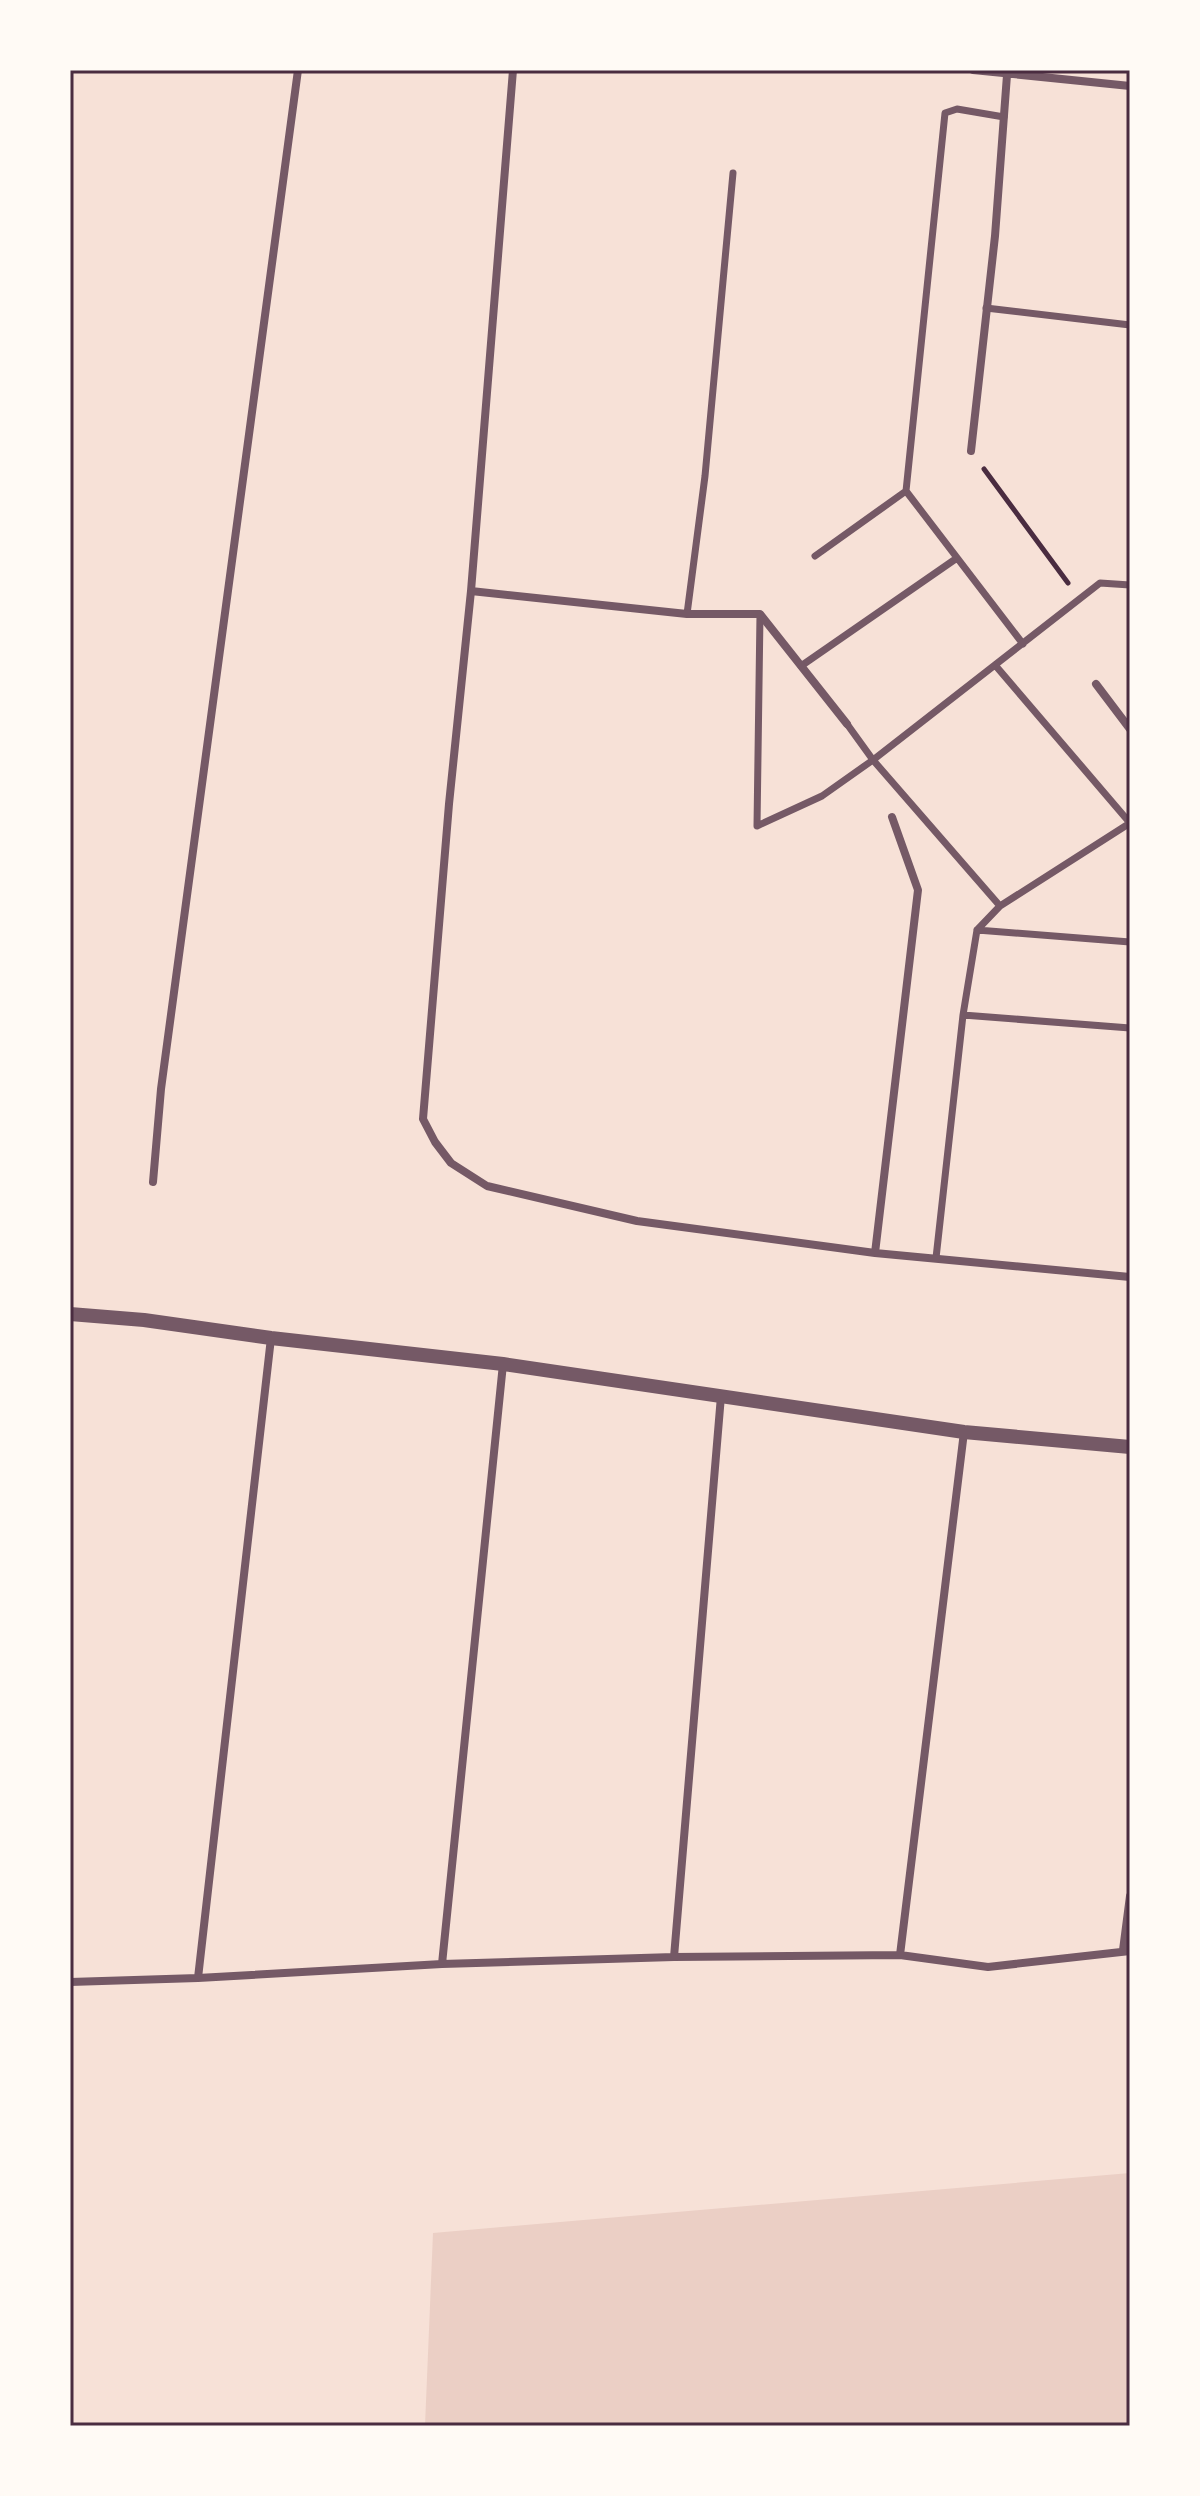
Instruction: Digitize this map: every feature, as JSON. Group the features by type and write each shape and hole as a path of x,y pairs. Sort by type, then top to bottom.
{"street":[{"path":"153,1182 161,1089 298,70"},
{"path":"513,70 471,591 449,804 423,1119 451,1163 487,1186 637,1221 875,1253 1130,1277"},
{"path":"973,70 1130,86"},
{"path":"971,451 995,236 1007,75"},
{"path":"1004,117 957,109 945,113 906,491 1023,644"},
{"path":"687,614 705,476 733,173"},
{"path":"986,308 1130,325"},
{"path":"815,556 906,491"},
{"path":"801,666 957,558"},
{"path":"760,614 757,826 822,796 873,760 1100,583 1130,585"},
{"path":"471,591 687,614 760,614"},
{"path":"760,614 873,760 1000,906"},
{"path":"936,1258 963,1015 977,930 1000,906 1130,823 995,665"},
{"path":"1096,684 1130,729"},
{"path":"875,1253 918,890 892,817"},
{"path":"977,930 1130,942"},
{"path":"963,1015 1130,1028"},
{"path":"70,1314 144,1320 271,1338 503,1364 964,1432 1130,1447"},
{"path":"198,1978 271,1338"},
{"path":"442,1964 503,1364"},
{"path":"674,1957 721,1396"},
{"path":"900,1955 964,1432"},
{"path":"70,1982 442,1964 674,1957 900,1955 988,1967 1126,1951 1130,1896"}],"path":[{"path":"971,451 1081,600"}],"shaded area":[{"path":"1130,2173 1130,2426 425,2426 433,2233"}]}
